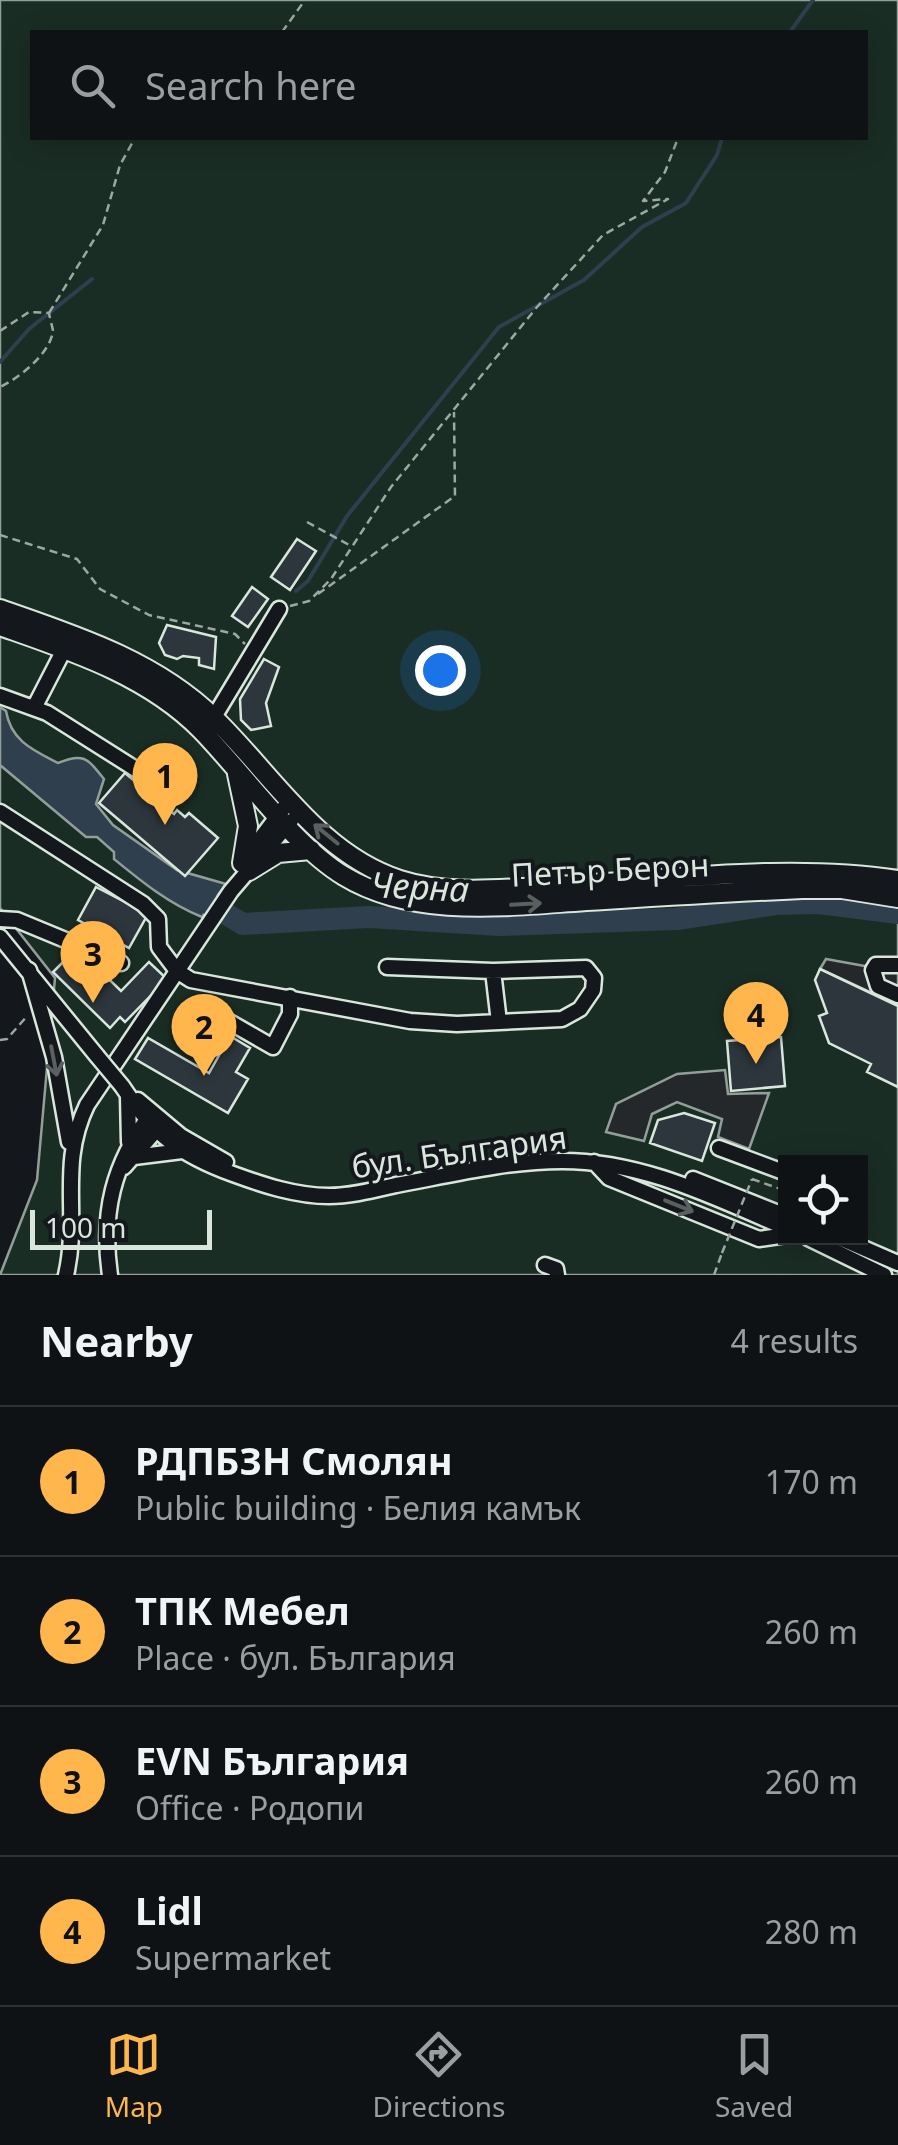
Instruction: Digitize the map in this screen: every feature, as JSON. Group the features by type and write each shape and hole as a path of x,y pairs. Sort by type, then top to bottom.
{"main road":[{"name":"Петър Берон","path":"0,609 68,642 154,692 200,728 236,769 289,813 374,868 402,880 436,888 491,889 802,873 898,880"},
{"name":"Петър Берон","path":"0,626 68,642 150,672 214,717 289,813 312,850 332,868 358,884 406,901 498,906 802,889 842,889 898,898"},
{"path":"236,769 248,826 246,867 278,853 312,850"}],"street":[{"path":"214,717 279,609"},
{"path":"35,706 68,642"},
{"path":"0,696 35,706 172,792"},
{"path":"0,812 143,904 158,919 159,947 176,971 192,980 410,1022 500,1022 562,1020 580,1009 592,990 594,978 586,968 493,971 387,967"},
{"path":"70,1153 76,1126 87,1105 246,867 289,813"},
{"path":"0,919 17,920 121,963"},
{"path":"0,937 154,1122 120,1171 106,1214 110,1275"},
{"path":"898,965 876,965 873,970 878,986 898,994"},
{"path":"29,970 54,1057 70,1153 66,1275"},
{"path":"493,971 500,1022"},
{"path":"205,1036 219,1016 273,1047 290,1014 290,997"},
{"path":"125,1091 131,1150"},
{"name":"бул. България","path":"154,1122 184,1151 280,1190 329,1196 512,1165 562,1160 594,1162 662,1175 778,1225"},
{"name":"бул. България","path":"154,1122 233,1165 283,1182 309,1186 334,1187 493,1159 579,1152 650,1164 778,1213"},
{"path":"719,1148 778,1170"},
{"path":"131,1150 184,1151"},
{"path":"594,1162 610,1178 759,1239 778,1237"},
{"path":"822,1245 884,1275"},
{"path":"856,1245 898,1263"}],"path":[{"path":"283,30 305,0"},
{"path":"0,388 43,352 53,330 49,314 103,224 120,164 134,140"},
{"path":"309,601 330,579 392,487 537,306 603,234 668,200 642,201 664,172 677,140"},
{"path":"0,331 29,312 49,314"},
{"path":"279,609 309,601 455,496 454,411"},
{"path":"307,522 352,547"},
{"path":"0,535 77,559 100,590 150,615 234,634 253,652"},
{"path":"0,1040 7,1039 30,1013 36,990"},
{"path":"714,1275 752,1179 778,1188"}],"green space":[{"path":"0,0 898,0 898,1275 0,1275 37,1180 55,978 0,908"}],"shaded area":[{"path":"826,959 898,972 898,1005 820,969"},
{"path":"725,1070 728,1094 769,1093 749,1149 718,1137 722,1119 677,1102 652,1114 644,1141 606,1132 616,1104 677,1074"}],"water":[{"path":"0,707 6,711 18,737 32,749 58,763 80,758 94,767 104,779 96,804 113,825 177,870 226,884 202,917 145,884 114,859 114,852 97,837 86,837 0,765"}],"building":[{"path":"297,539 316,551 290,590 271,577"},
{"path":"252,587 268,599 248,627 232,616"},
{"path":"167,625 216,637 214,669 199,665 199,658 165,655 159,643"},
{"path":"264,659 279,667 266,703 271,726 251,730 241,720 240,699"},
{"path":"125,773 174,814 177,810 185,817 189,813 218,838 185,876 99,803"},
{"path":"96,887 148,914 129,948 78,920"},
{"path":"77,948 121,991 149,962 167,979 125,1022 120,1017 110,1028 53,972"},
{"path":"820,969 898,1006 898,1087 867,1072 871,1064 829,1043 819,1016 827,1013 815,980"},
{"path":"230,1036 250,1048 236,1072 248,1079 228,1113 135,1059 148,1038 209,1073"},
{"path":"781,1037 785,1086 731,1091 727,1041"},
{"path":"684,1113 715,1123 702,1161 650,1143 658,1120"}],"waterway":[{"path":"791,30 813,0"},
{"path":"296,591 308,581 347,516 499,327 584,280 642,227 686,203 717,155 721,140"},
{"path":"0,362 29,329 92,279"},
{"name":"Черна","path":"184,889 243,924 369,917 500,925 677,919 776,904 819,903 898,913"}],"place":[{"name":"РДПБЗН Смолян","path":"165,825"},
{"name":"EVN България","path":"93,1003"},
{"name":"Lidl","path":"756,1064"},
{"name":"ТПК Мебел","path":"204,1076"}]}
